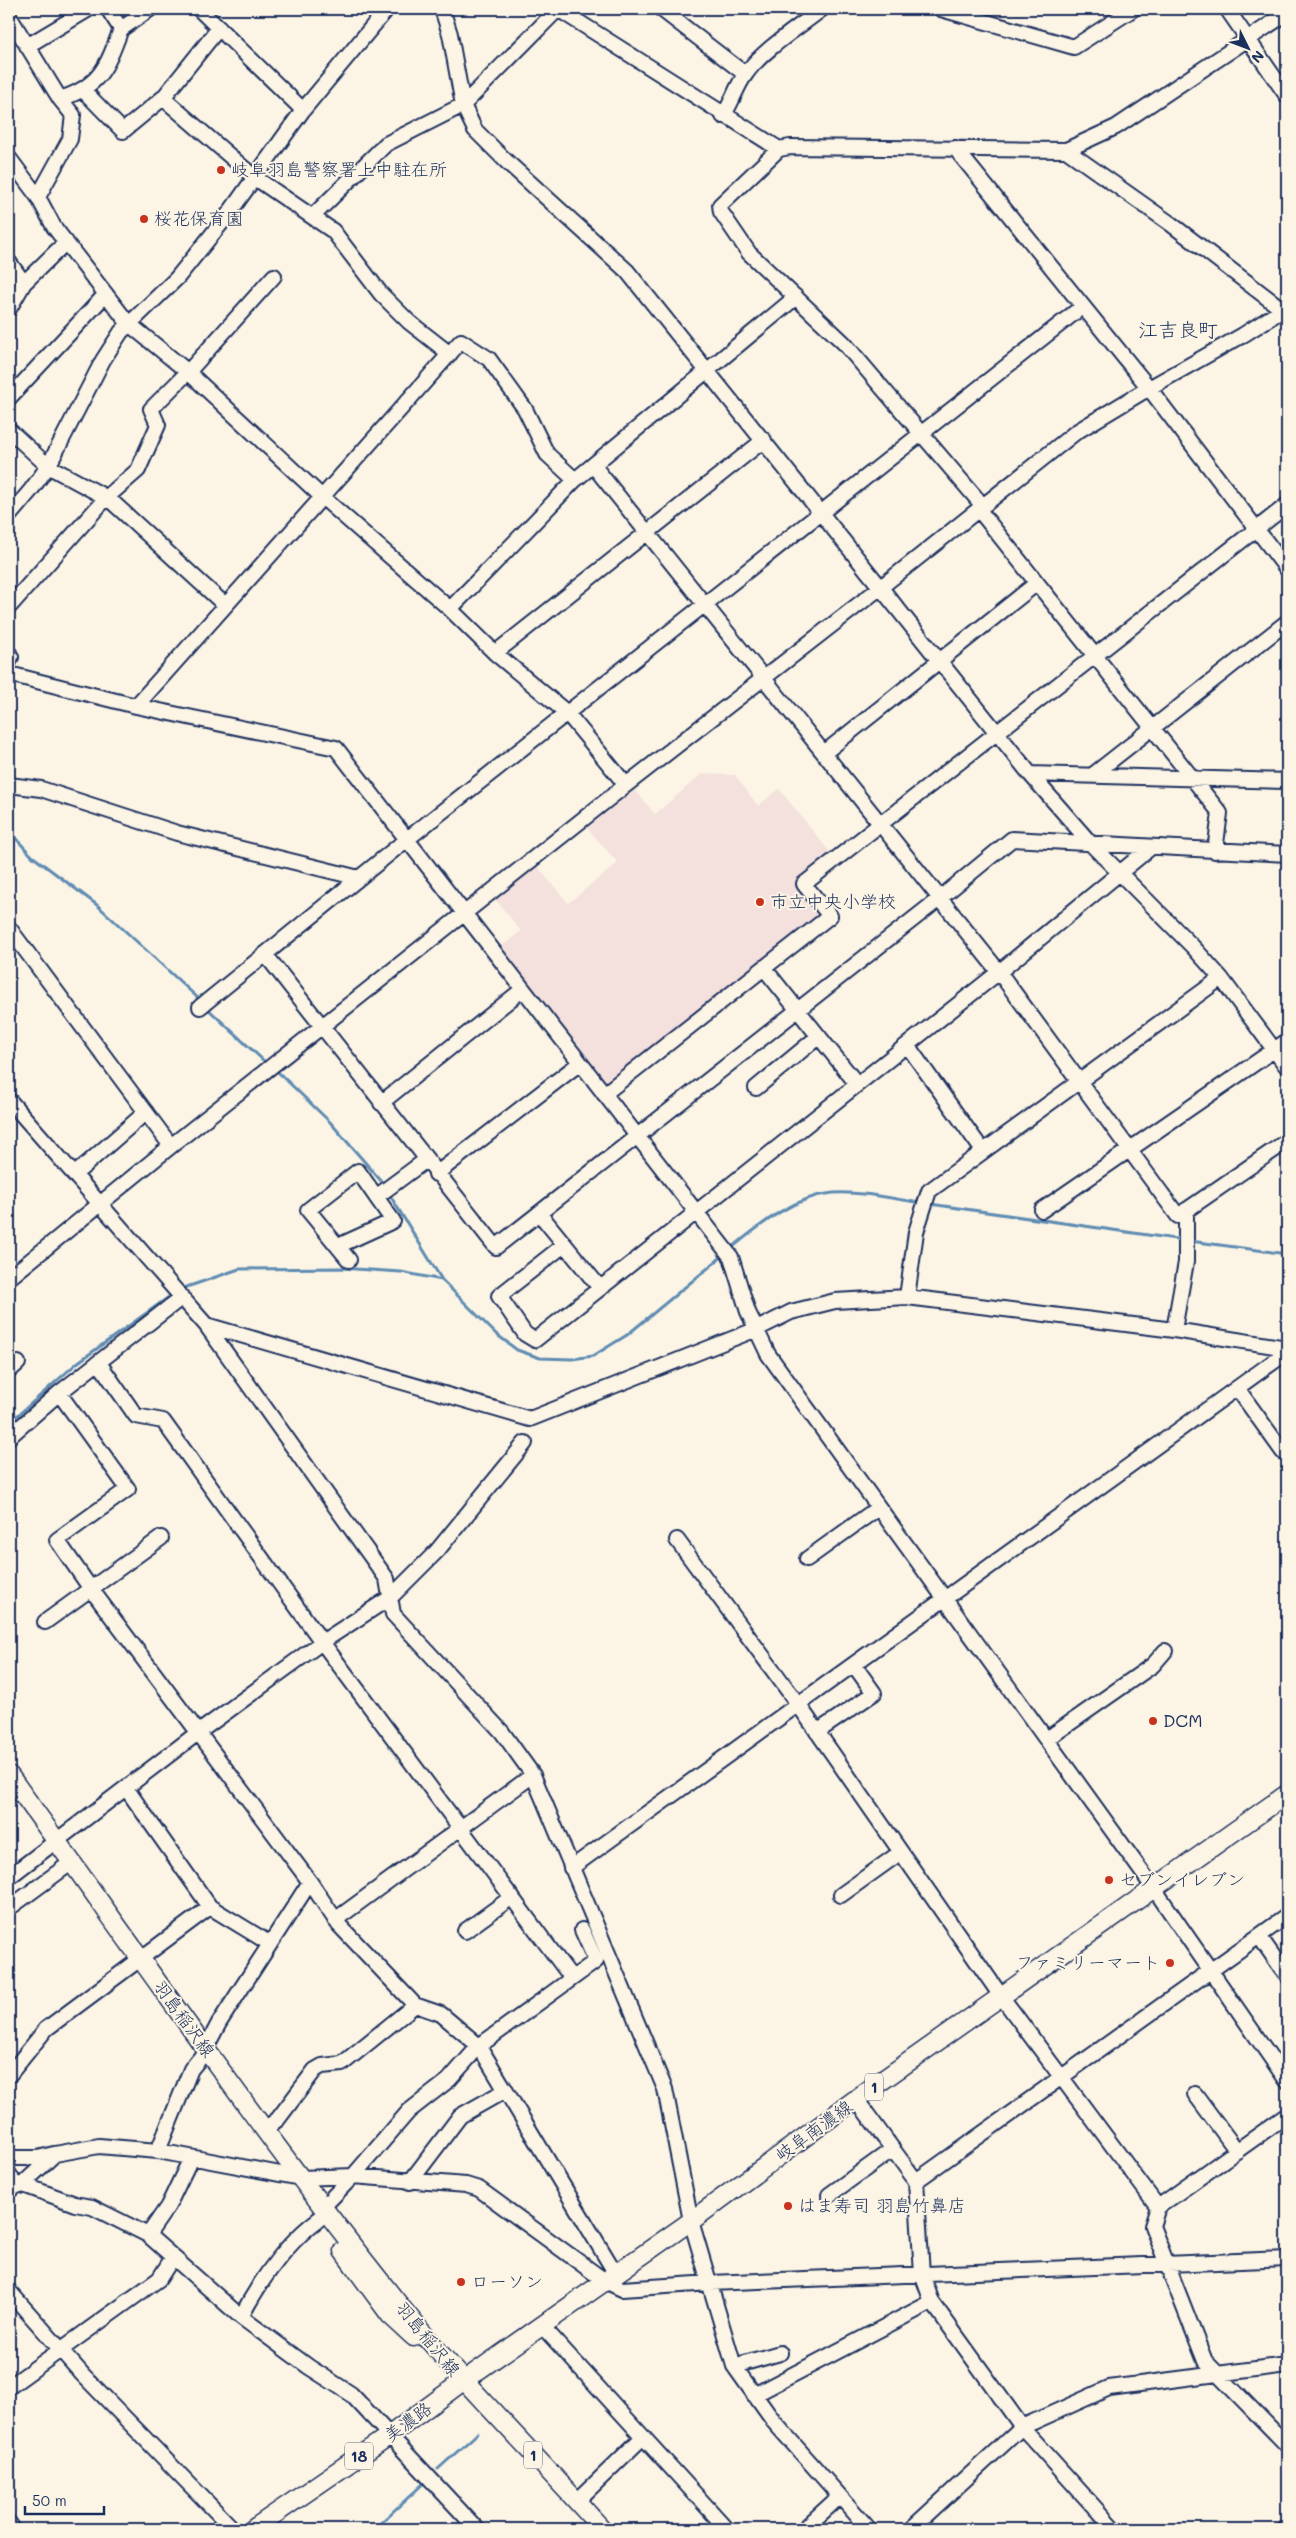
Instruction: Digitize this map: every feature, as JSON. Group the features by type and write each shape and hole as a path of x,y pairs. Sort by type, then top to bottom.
{"main road":[{"name":"羽島稲沢線","path":"9,1775 53,1844 135,1962 321,2213 462,2381"},
{"name":"羽島稲沢線","path":"9,1793 53,1844"},
{"name":"岐阜南濃線","path":"462,2381 691,2221 856,2099 1154,1890 1287,1794"},
{"name":"羽島稲沢線","path":"203,2053 265,2129 294,2176"},
{"name":"美濃路","path":"253,2529 390,2435 462,2381"},
{"name":"1","path":"462,2381 602,2529"}],"street":[{"path":"27,46 89,9"},
{"path":"108,9 122,29"},
{"path":"60,99 84,90 106,68 122,29 150,9"},
{"path":"199,9 303,110"},
{"path":"9,516 32,490 48,466 104,360 128,323 177,278 226,216 303,110 388,9"},
{"path":"442,9 450,34 463,105 475,130 506,161 627,270 1030,774 1092,845 1194,948 1221,978 1287,1067"},
{"path":"314,216 386,144 463,105 558,9 779,150"},
{"path":"661,9 745,74"},
{"path":"723,116 733,101 745,74 782,38 822,9"},
{"path":"941,9 1074,47 1134,9"},
{"path":"1227,9 1287,96"},
{"path":"1215,851 1220,813 1037,583 922,433 844,343 749,253 721,212 720,205 779,150 790,147 1066,150 1116,127 1287,13"},
{"path":"9,16 60,99 73,115 70,139 38,197"},
{"path":"84,90 123,131 163,98 219,28"},
{"path":"163,98 254,176 333,231 388,301 409,322 450,354"},
{"path":"955,148 1149,388 1287,569"},
{"path":"9,1278 171,1146 626,785 881,587 1076,432 1286,310 1111,180 1066,150"},
{"path":"9,158 38,197 54,227 128,323 188,372 321,496 450,609 495,653 567,713 626,785"},
{"path":"9,309 24,283 66,242"},
{"path":"9,262 24,283"},
{"path":"9,607 106,498 138,470 158,425 151,409 188,372 274,276"},
{"path":"9,398 106,294"},
{"path":"450,609 575,480 707,369 796,298"},
{"path":"200,1007 406,840 1083,306"},
{"path":"136,706 461,341 489,359 525,410 547,454 575,480"},
{"path":"9,430 48,466 106,498 225,605"},
{"path":"495,653 764,440"},
{"path":"593,465 998,972 1178,1216 1287,1141"},
{"path":"604,1094 830,916 804,884 1287,505"},
{"path":"824,753 1037,583"},
{"path":"1094,774 1287,622"},
{"path":"9,652 11,657 9,662"},
{"path":"9,674 136,706 336,748 463,915 731,1257 748,1312 758,1329 768,1354 1154,1890 1287,2081"},
{"path":"1030,774 1094,774 1285,780"},
{"path":"9,784 41,789 177,832 359,878"},
{"path":"265,954 436,1174 496,1247 939,899 1012,839 1092,845 1287,854"},
{"path":"564,1246 499,1296 525,1334 535,1340 907,1045 1150,848"},
{"path":"9,928 171,1146"},
{"path":"764,968 857,1084"},
{"path":"907,1297 916,1232 929,1192 1221,978"},
{"path":"381,1102 522,990"},
{"path":"756,1088 819,1036"},
{"path":"1042,1210 1287,1041"},
{"path":"907,1045 983,1151"},
{"path":"436,1174 580,1064"},
{"path":"9,1100 177,1295 206,1325 387,1579 393,1614 502,1732 533,1775 665,2089 691,2221 711,2283 734,2366 774,2422 868,2529"},
{"path":"74,1174 146,1112"},
{"path":"376,1197 426,1160"},
{"path":"338,1246 393,1221 358,1171 308,1210 349,1260"},
{"path":"1174,1330 1186,1262 1188,1226 1186,1210"},
{"path":"539,1213 600,1288"},
{"path":"9,1437 177,1295"},
{"path":"206,1325 530,1419 758,1329 791,1312 835,1301 907,1297 1174,1330 1287,1350"},
{"path":"571,1868 1287,1350"},
{"path":"98,1363 136,1416 163,1421 322,1642 571,1977"},
{"path":"1237,1388 1283,1452"},
{"path":"59,1394 128,1489 57,1540 310,1882 336,1920 415,2005 442,2014 479,2046 506,2090 611,2277 622,2289 711,2283 1287,2259"},
{"path":"9,1876 199,1732 322,1642 391,1597 437,1551 525,1443"},
{"path":"807,1559 878,1508"},
{"path":"46,1622 162,1538"},
{"path":"677,1540 818,1732 1001,1996 1158,2207"},
{"path":"1046,1740 1153,1665 1166,1650"},
{"path":"818,1732 874,1694 854,1665"},
{"path":"336,1920 533,1775"},
{"path":"126,1788 210,1907 269,1943"},
{"path":"841,1895 901,1852"},
{"path":"12,1906 68,1866"},
{"path":"158,2151 191,2069 203,2053 219,2023 269,1943 310,1882"},
{"path":"465,1931 512,1897"},
{"path":"9,2075 46,2029 210,1907"},
{"path":"916,2181 1287,1916"},
{"path":"241,2317 260,2281 408,2111 449,2080 479,2046 571,1977 596,1961 582,1930"},
{"path":"1259,1936 1287,1976"},
{"path":"265,2129 278,2119 316,2070 322,2066 342,2064 415,2005"},
{"path":"410,2182 460,2116 506,2090"},
{"path":"1195,2094 1236,2151"},
{"path":"856,2099 916,2181 922,2274 932,2302 1022,2427 1114,2529"},
{"path":"1287,2115 1158,2207 1152,2226 1205,2361 1287,2445"},
{"path":"9,2158 38,2158 99,2146 158,2151 294,2176 353,2176 466,2185 479,2189 611,2277"},
{"path":"830,2195 893,2149"},
{"path":"15,2184 26,2181 55,2154"},
{"path":"148,2235 168,2206 191,2158"},
{"path":"15,2184 55,2195 75,2204 92,2207 148,2235 241,2317 308,2367 351,2394 477,2529"},
{"path":"9,2387 159,2279 173,2257"},
{"path":"9,2291 60,2350 233,2529"},
{"path":"754,2395 932,2302"},
{"path":"542,2326 727,2529"},
{"path":"734,2366 780,2353"},
{"path":"911,2529 1022,2427 1109,2388 1218,2376 1287,2365"},
{"path":"577,2501 643,2437"},
{"path":"804,2529 840,2497"},
{"path":"9,2523 13,2529"}],"shaded area":[{"path":"702,774 735,775 758,806 779,789 834,857 800,883 823,913 608,1083 604,1083 500,948 521,931 495,899 537,866 568,903 618,863 587,828 635,790 655,814"}],"waterway":[{"path":"9,831 32,856 97,905 199,999"},
{"path":"207,1008 264,1061"},
{"path":"279,1073 330,1122 382,1182"},
{"path":"729,1250 790,1206 818,1196 833,1193 854,1193 921,1203"},
{"path":"391,1197 442,1280 496,1334 517,1350 540,1358 572,1359 593,1356 627,1335 725,1254"},
{"path":"930,1204 1183,1240"},
{"path":"1190,1241 1287,1254"},
{"path":"181,1289 239,1269 340,1268 401,1272 442,1280"},
{"path":"9,1423 77,1363 173,1294"},
{"path":"438,2469 478,2433"},
{"path":"374,2529 425,2482"}],"place":[{"name":"岐阜羽島警察署上中駐在所","path":"221,170"},
{"name":"桜花保育園","path":"144,219"},
{"name":"市立中央小学校","path":"760,902"},
{"name":"DCM","path":"1153,1721"},
{"name":"セブンイレブン","path":"1109,1880"},
{"name":"ファミリーマート","path":"1170,1963"},
{"name":"はま寿司 羽島竹鼻店","path":"788,2206"},
{"name":"ローソン","path":"461,2282"}],"district":[{"name":"江吉良町","path":"1178,330"}]}
